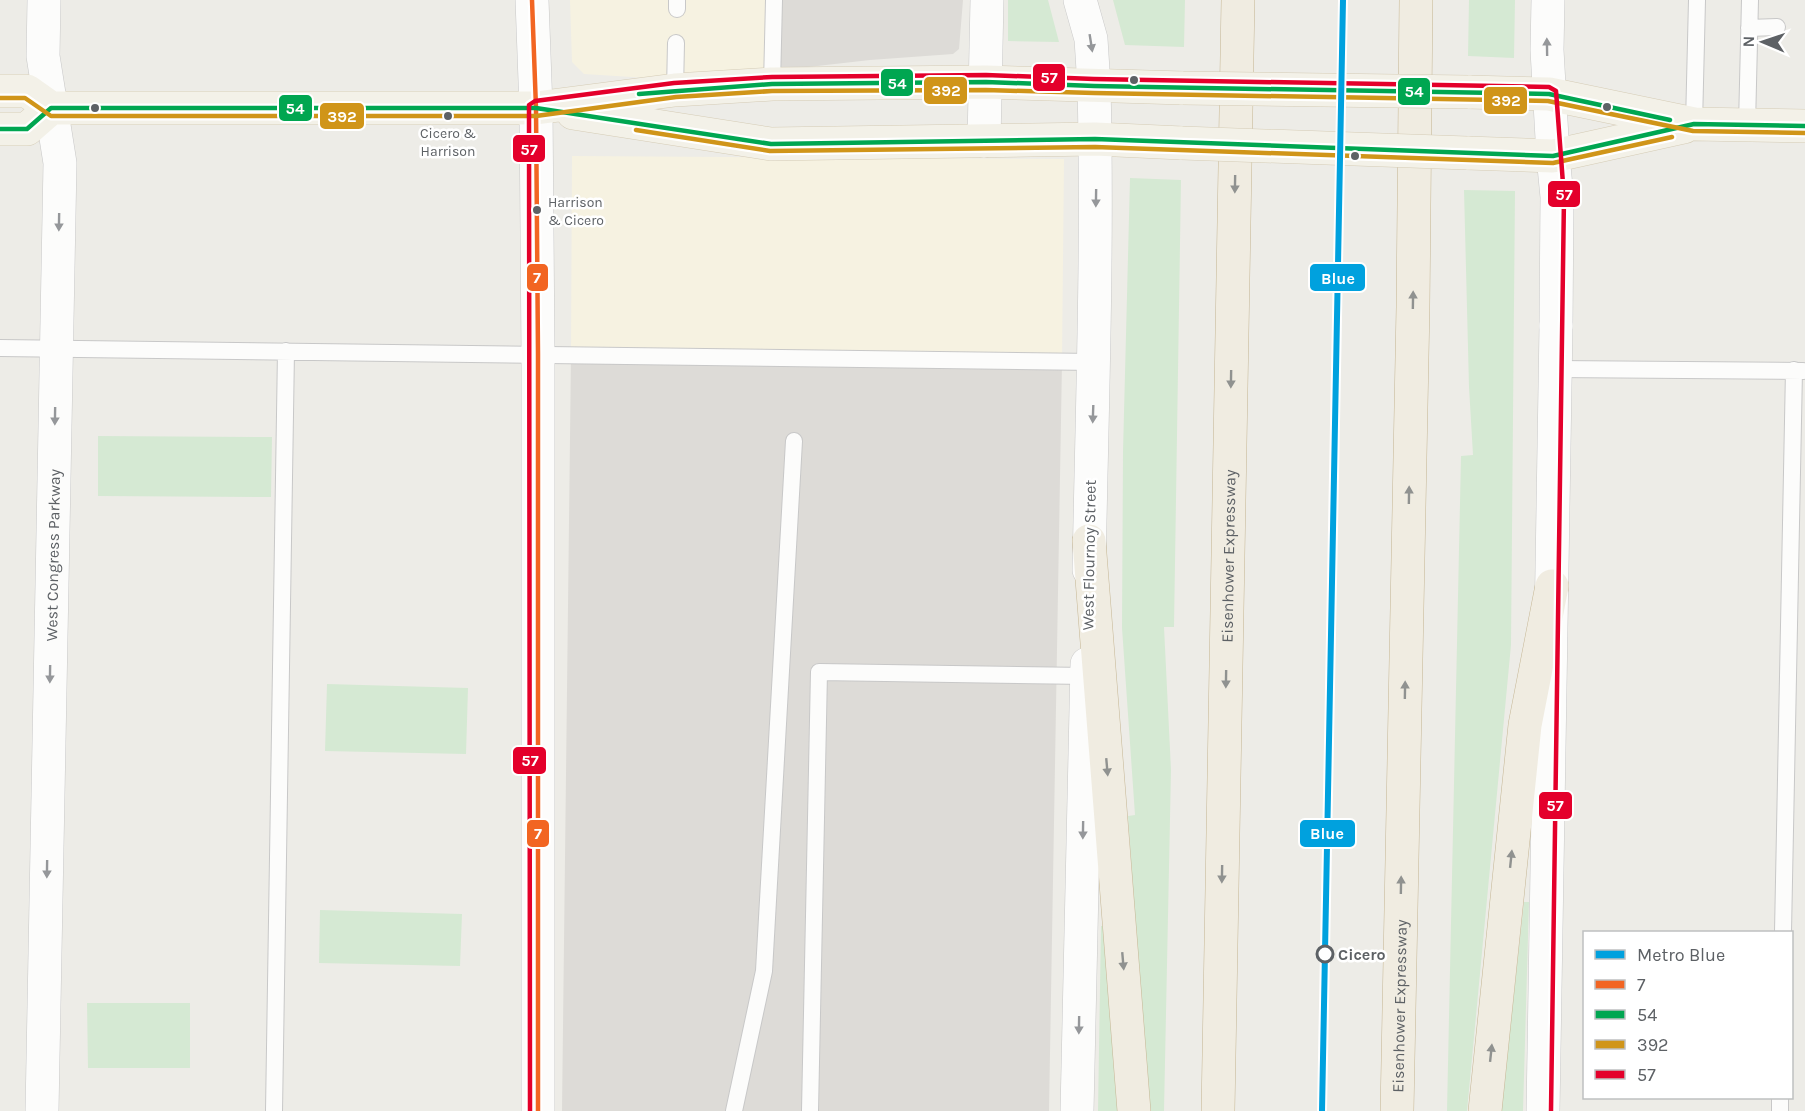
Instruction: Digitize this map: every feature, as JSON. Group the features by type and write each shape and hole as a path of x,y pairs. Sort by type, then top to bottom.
{"highway":[{"name":"Eisenhower Expressway","path":"1218,1111 1238,0"},
{"name":"Eisenhower Expressway","path":"1397,1111 1416,0"},
{"path":"1089,541 1134,1111"},
{"path":"1485,1111 1525,725 1552,586"}],"main road":[{"path":"0,91 27,91 51,108 536,108 675,90 772,84 986,82 1183,88 1549,94 1694,124 1805,126"},
{"path":"0,129 27,129 51,108"},
{"path":"536,108 771,144 1095,139 1553,156 1694,124"}],"street":[{"name":"West Congress Parkway","path":"42,1111 60,163 43,56 44,0"},
{"path":"532,0 536,108 538,354 538,1111"},
{"path":"984,141 987,0"},
{"name":"West Flournoy Street","path":"1077,1111 1094,362 1095,139 1091,39 1080,0"},
{"path":"1543,1111 1557,197 1549,94 1548,0"}],"lane":[{"path":"772,84 774,0"},
{"path":"1694,124 1697,0"},
{"path":"1747,125 1750,0"},
{"path":"1749,28 1777,27"},
{"path":"675,90 676,44"},
{"path":"0,348 1094,362"},
{"path":"274,1111 286,351"},
{"path":"1555,369 1800,370 1783,931"},
{"path":"734,1111 764,971 794,441"},
{"path":"810,1111 819,672 1087,676"}],"shaded area":[{"path":"570,0 774,0 773,71 664,79 584,74 572,62"},
{"path":"774,0 963,0 959,49 953,54 870,60 773,71"},
{"path":"572,156 1064,159 1062,362 571,354"},
{"path":"571,354 1062,362 1049,1111 562,1111"}],"green space":[{"path":"1008,0 1048,0 1059,42 1008,41"},
{"path":"1113,0 1185,0 1184,47 1125,45"},
{"path":"1469,0 1515,0 1514,58 1468,56"},
{"path":"1130,178 1181,180 1174,627 1164,627 1171,770 1164,1111 1148,1111 1128,816 1135,815 1122,628 1123,452"},
{"path":"1464,190 1515,191 1511,645 1467,1111 1447,1111 1461,456 1473,455"},
{"path":"98,436 272,437 271,497 98,496"},
{"path":"327,684 468,688 466,754 325,751"},
{"path":"1524,902 1529,902 1523,1111 1501,1111"},
{"path":"320,910 462,914 460,966 319,963"},
{"path":"1101,926 1106,926 1119,1111 1098,1111"},
{"path":"87,1003 190,1003 190,1068 88,1068"}],"metro line":[{"name":"Blue","path":"1322,1111 1343,0"}],"transit line":[{"name":"7","path":"532,0 536,108 538,354 538,1111"},
{"name":"57","path":"530,1111 529,105 535,101 674,83 772,77 986,75 1549,87 1556,91 1564,197 1551,1111"},
{"name":"54","path":"639,94 772,84 986,82 1549,94 1670,120"},
{"name":"392","path":"0,98 25,98 51,116 536,116 676,97 772,91 986,90 1548,101 1693,131 1805,133"},
{"name":"54","path":"0,129 27,129 51,108 536,108 771,144 1095,139 1553,156 1694,124 1805,126"},
{"name":"392","path":"636,130 770,151 1095,147 1553,163 1672,137"}],"place":[{"name":"Cicero & Harrison","path":"448,116"},
{"name":"Harrison & Cicero","path":"537,210"},
{"name":"Cicero","path":"1325,954"}]}
